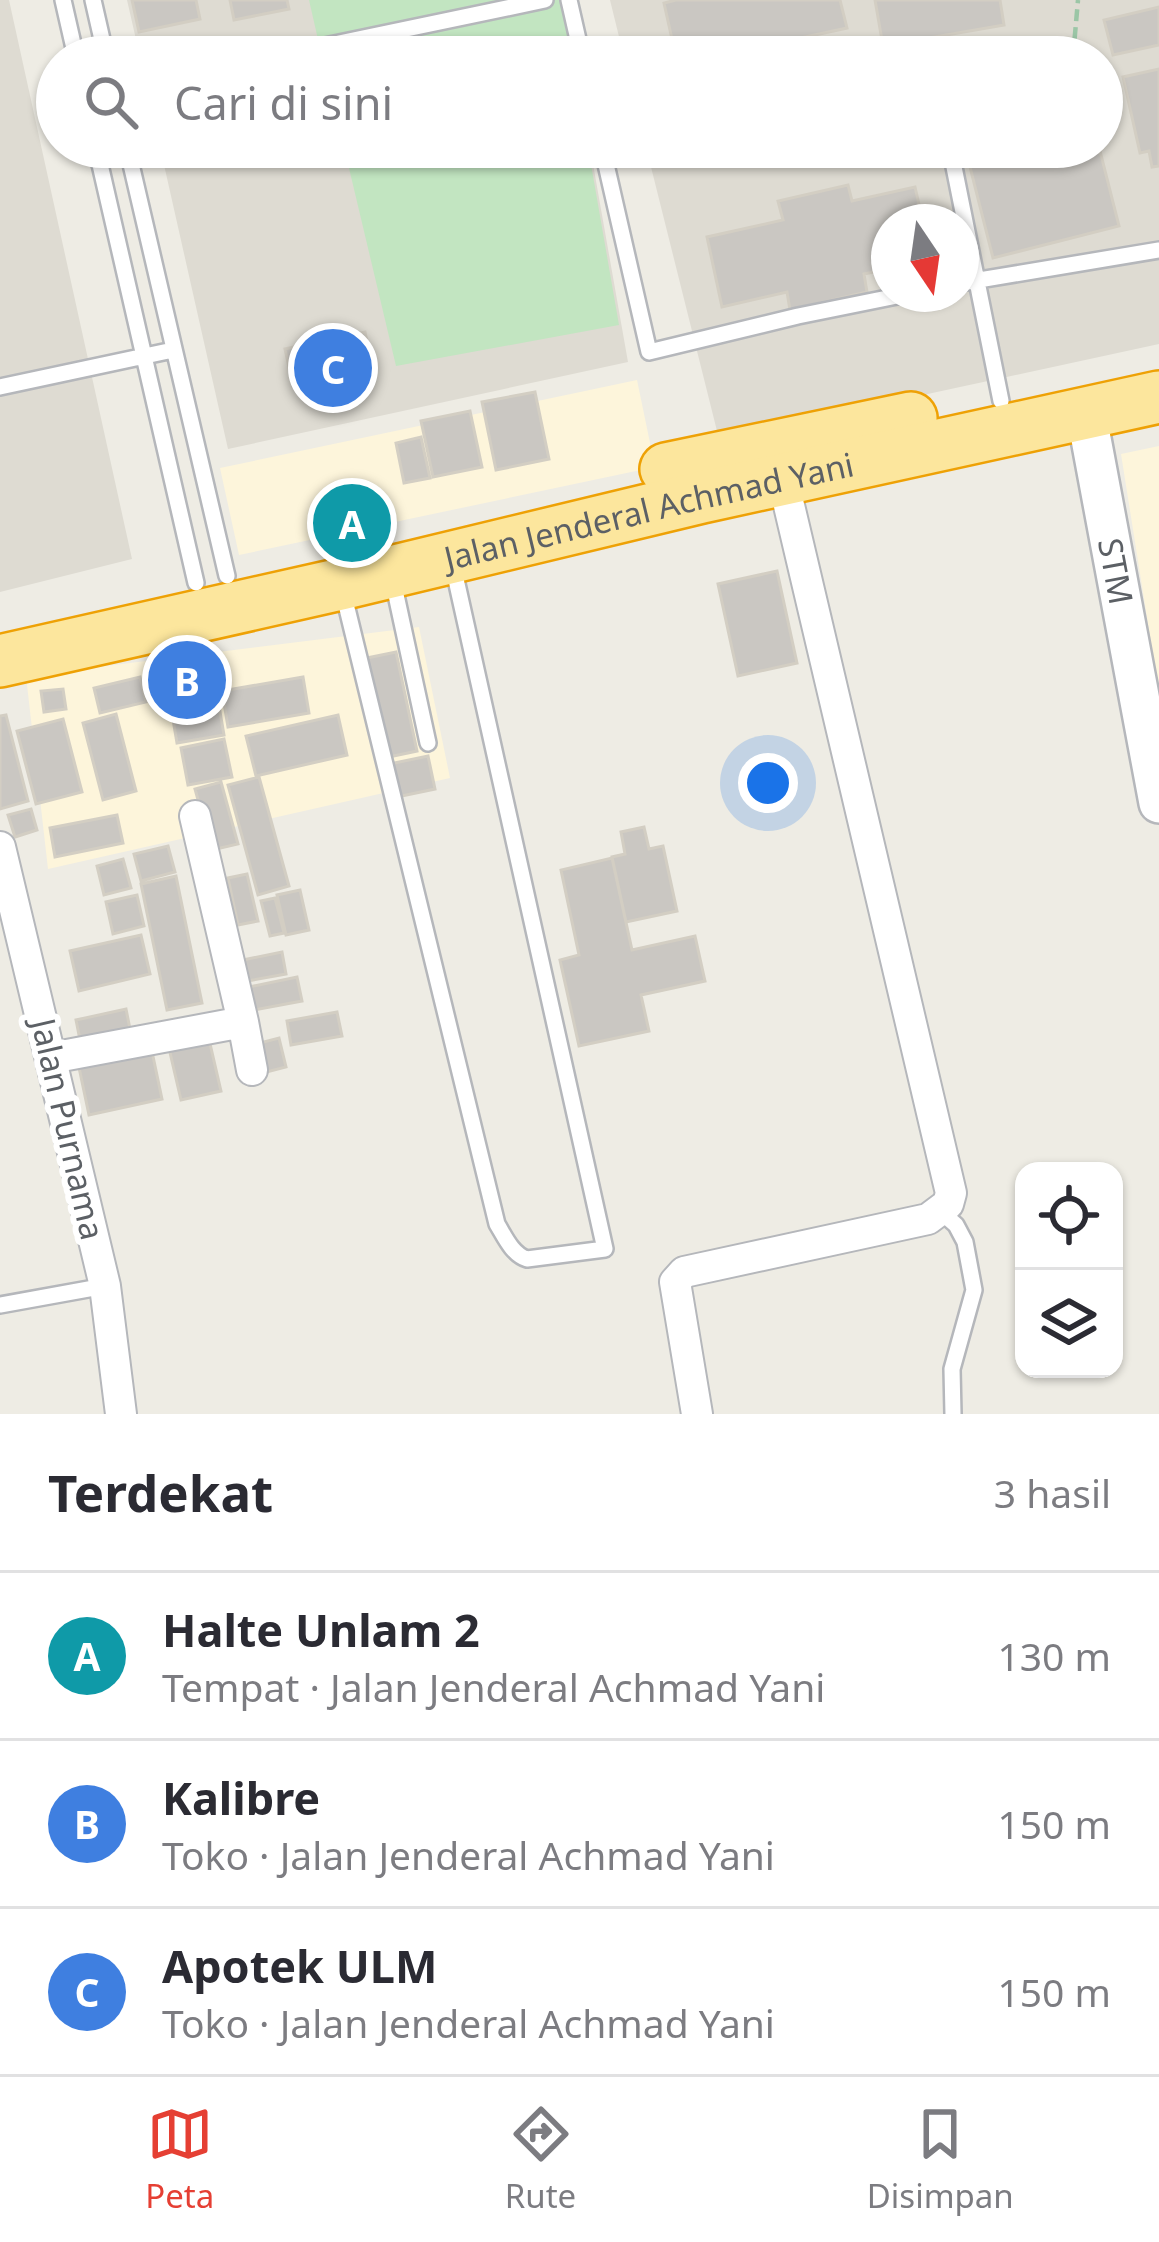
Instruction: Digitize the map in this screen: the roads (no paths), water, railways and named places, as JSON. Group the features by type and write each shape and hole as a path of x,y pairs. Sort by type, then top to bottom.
{"highway":[{"name":"Jalan Jenderal Achmad Yani","path":"805,463 1001,400 1159,367"},
{"name":"Jalan Jenderal Achmad Yani","path":"0,628 211,579 699,479 1159,397"},
{"name":"Jalan Jenderal Achmad Yani","path":"0,661 452,557 699,479"}],"street":[{"name":"STM","path":"1086,412 1159,803"},
{"path":"697,1414 677,1305 675,1282 684,1273 928,1219 948,1204 951,1193 805,463"},
{"path":"195,816 252,1070"},
{"name":"Jalan Purnama","path":"0,847 105,1286 121,1414"},
{"path":"51,1058 243,1022"}],"lane":[{"path":"63,0 71,36"},
{"path":"93,0 101,36"},
{"path":"373,36 545,0"},
{"path":"569,0 577,36"},
{"path":"101,168 143,356 211,579"},
{"path":"132,168 173,350 211,579"},
{"path":"607,168 649,352 871,301"},
{"path":"953,168 958,204"},
{"path":"979,279 1159,250"},
{"path":"977,312 1001,400"},
{"path":"0,387 173,350"},
{"path":"341,584 497,1224 519,1257 526,1259 605,1249 452,557"},
{"path":"391,572 428,743"},
{"path":"940,1211 956,1225 965,1242 974,1290 952,1369 952,1414"},
{"path":"0,1305 105,1286"}],"place":[{"name":"Apotek ULM","path":"333,368"},
{"name":"Halte Unlam 2","path":"352,523"},
{"name":"Kalibre","path":"187,680"}]}
